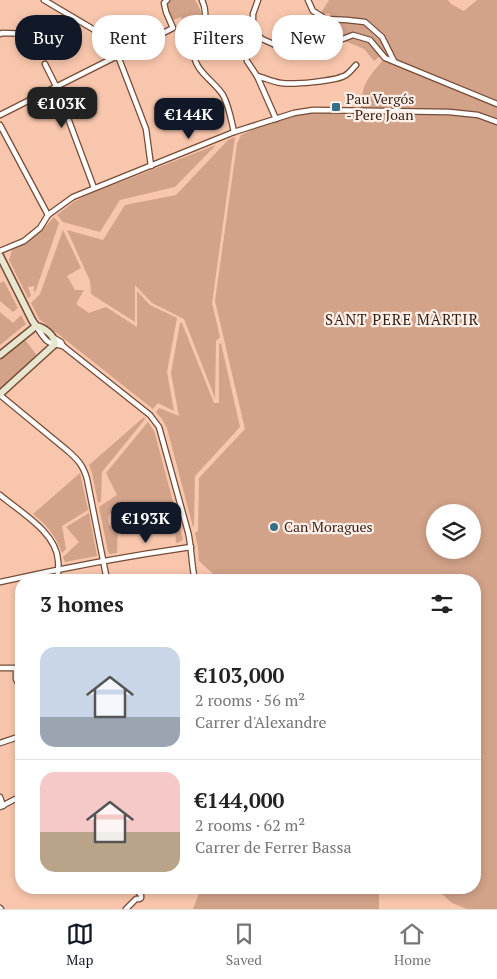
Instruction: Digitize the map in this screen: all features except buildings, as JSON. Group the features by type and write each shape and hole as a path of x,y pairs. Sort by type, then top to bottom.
{"street":[{"path":"44,0 92,28"},
{"path":"165,32 173,28 164,4 167,0"},
{"path":"202,0 205,7 205,21 196,42 194,54 197,67 223,95 234,132"},
{"path":"258,0 253,14 253,25 257,34 262,39 300,56 316,53 352,35 370,40 385,58 497,104"},
{"path":"308,0 314,11 326,19 365,22 382,37 394,61"},
{"path":"0,34 15,33"},
{"path":"0,115 110,60"},
{"path":"120,60 146,129 150,166"},
{"path":"247,61 257,76 276,118"},
{"path":"45,64 56,86 94,188"},
{"path":"257,76 279,83 323,81 346,75 356,65"},
{"path":"0,251 24,241 40,228 48,215 73,198 94,188 234,132 294,113 313,110 449,112 478,115 497,122"},
{"path":"0,124 48,215"},
{"path":"0,256 36,326"},
{"path":"0,355 36,326 42,327 55,342 63,346 150,415 159,427 191,547 194,574"},
{"path":"55,342 0,394 68,450 82,465 87,479 106,574"},
{"path":"0,495 42,528 53,544 58,559 58,574"},
{"path":"36,574 191,547"},
{"path":"0,582 15,579"},
{"path":"0,668 15,668"},
{"path":"0,743 15,738"},
{"path":"0,797 1,807 15,799"},
{"path":"126,909 136,899 136,894"}],"shaded area":[{"path":"171,0 195,0 201,15 175,15 175,19 173,20 166,7"},
{"path":"329,0 448,0 451,4 464,11 477,0 497,0 497,909 467,909 452,903 442,894 481,894 481,574 213,574 199,561 195,533 198,531 199,478 245,429 215,301 237,144 241,135 269,123 297,115 333,113 360,116 364,87 383,60 380,56 374,61 364,49 345,41 343,38 343,15 321,13"},
{"path":"235,137 212,303 220,337 216,341 215,398 184,319 152,303 135,285 135,322 91,294 90,281 67,230 103,240 125,205 176,195 228,140"},
{"path":"216,145 175,187 120,200 100,232 63,222 57,215 75,201 92,193"},
{"path":"54,217 59,223 36,290 34,293 34,286 28,287 31,296 28,298 9,260 12,250 35,236"},
{"path":"63,230 81,268 67,276 75,290 84,290 76,304 89,313 106,307 137,327 137,291 150,305 177,318 167,372 174,411 158,403 153,409 39,319 31,303 40,294"},
{"path":"4,281 18,308 13,312 0,301 0,283"},
{"path":"0,312 13,323 21,315 26,324 0,345"},
{"path":"180,323 182,323 214,403 219,403 219,344 221,343 240,427 195,476 193,527 167,428 156,412 159,408 179,416 171,373"},
{"path":"25,340 39,358 0,392 0,360"},
{"path":"144,417 145,419 102,472 101,501 98,503 89,465"},
{"path":"148,422 154,431 183,539 176,543 175,528 168,524 151,521 134,509 119,508 112,511 108,519 109,525 118,525 117,553 110,554 99,507 117,495 106,473"},
{"path":"80,473 88,510 62,526 66,549 62,553 50,531 33,514"},
{"path":"89,513 97,556 65,562 63,557 79,542 66,527"},
{"path":"199,894 379,894 379,909 193,909"}],"place":[{"name":"Pau Vergós - Pere Joan","path":"336,107"},
{"name":"Can Moragues","path":"274,527"}],"district":[{"name":"SANT PERE MÀRTIR","path":"402,320"}]}
